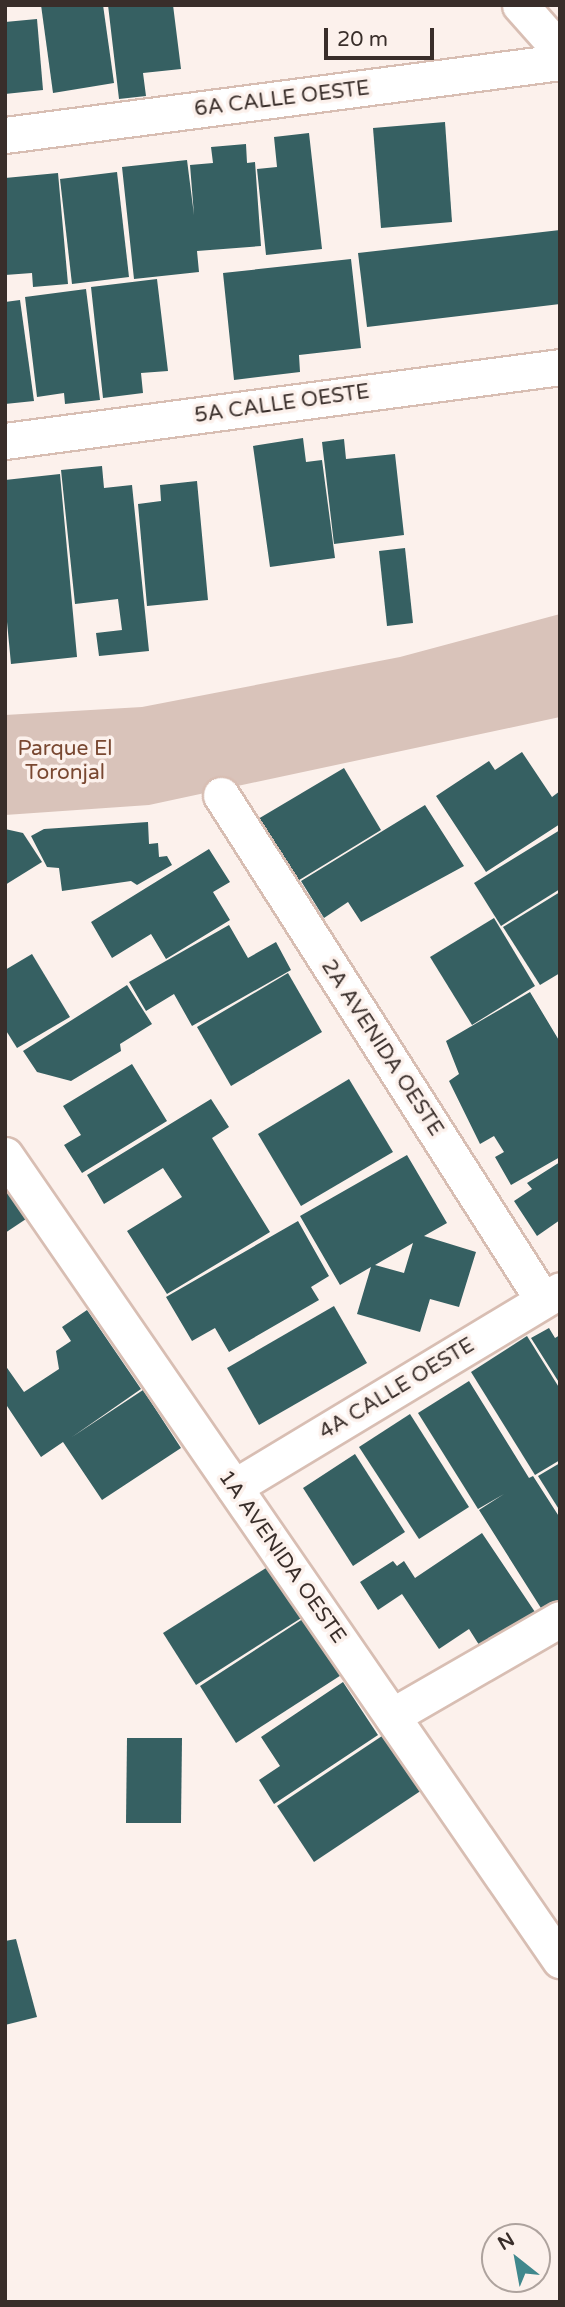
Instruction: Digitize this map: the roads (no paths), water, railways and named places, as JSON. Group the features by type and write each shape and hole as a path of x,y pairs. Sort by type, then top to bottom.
{"street":[{"path":"520,5 560,50"},
{"name":"6A CALLE OESTE","path":"5,135 560,62"},
{"name":"5A CALLE OESTE","path":"5,441 560,367"},
{"name":"2A AVENIDA OESTE","path":"221,795 551,1295"},
{"name":"1A AVENIDA OESTE","path":"5,1155 560,1960"},
{"name":"4A CALLE OESTE","path":"234,1487 551,1295"},
{"path":"392,1716 560,1619"}],"park label":[{"name":"Parque El Toronjal","path":"65,761"}]}
